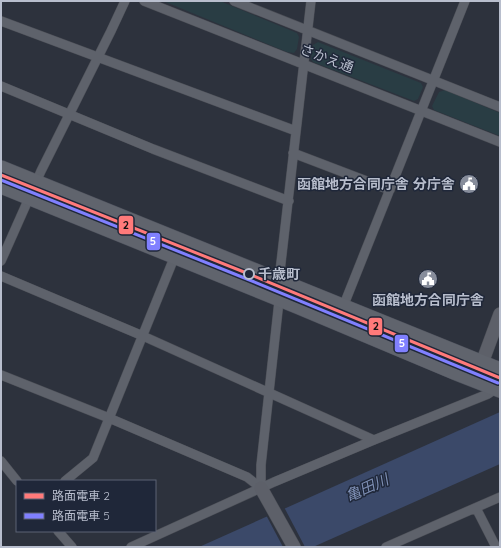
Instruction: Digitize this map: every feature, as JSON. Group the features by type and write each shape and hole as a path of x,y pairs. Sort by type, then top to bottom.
{"main road":[{"path":"1,168 500,370"},
{"path":"1,186 175,256 454,372 499,388"}],"street":[{"path":"1,261 36,182 125,1"},
{"name":"さかえ通","path":"144,1 500,142"},
{"name":"さかえ通","path":"234,1 500,107"},
{"path":"261,488 261,465 278,299 280,292 279,280 311,1"},
{"path":"343,307 465,1"},
{"path":"1,21 296,131"},
{"path":"1,86 153,149 289,201"},
{"path":"293,153 390,190"},
{"path":"66,480 93,458 182,241"},
{"path":"1,276 143,336 374,440"},
{"path":"131,547 261,488 488,394 499,388 488,377 482,363 500,314"},
{"path":"1,375 109,418 247,477 261,488 294,547"},
{"path":"1,461 16,480"},
{"path":"386,547 500,497"},
{"path":"476,508 496,547"},
{"path":"59,532 72,547"}],"shaded area":[{"path":"163,1 220,1 297,33 299,37 297,49 294,53 287,52"},
{"path":"318,42 421,83 423,87 418,99 414,101 313,62 311,59 313,45"},
{"path":"445,90 500,113 500,136 434,110 432,106 439,92"}],"water":[{"name":"亀田川","path":"500,412 500,464 313,547 199,547"}],"pier":[{"path":"284,507 305,547 283,547 266,515"}],"tram line":[{"name":"2","path":"1,175 249,274 500,378"},
{"name":"5","path":"1,180 247,279 498,383"}],"place":[{"name":"函館地方合同庁舎 分庁舎","path":"469,184"},
{"name":"千歳町","path":"249,274"},
{"name":"函館地方合同庁舎","path":"428,279"}]}
